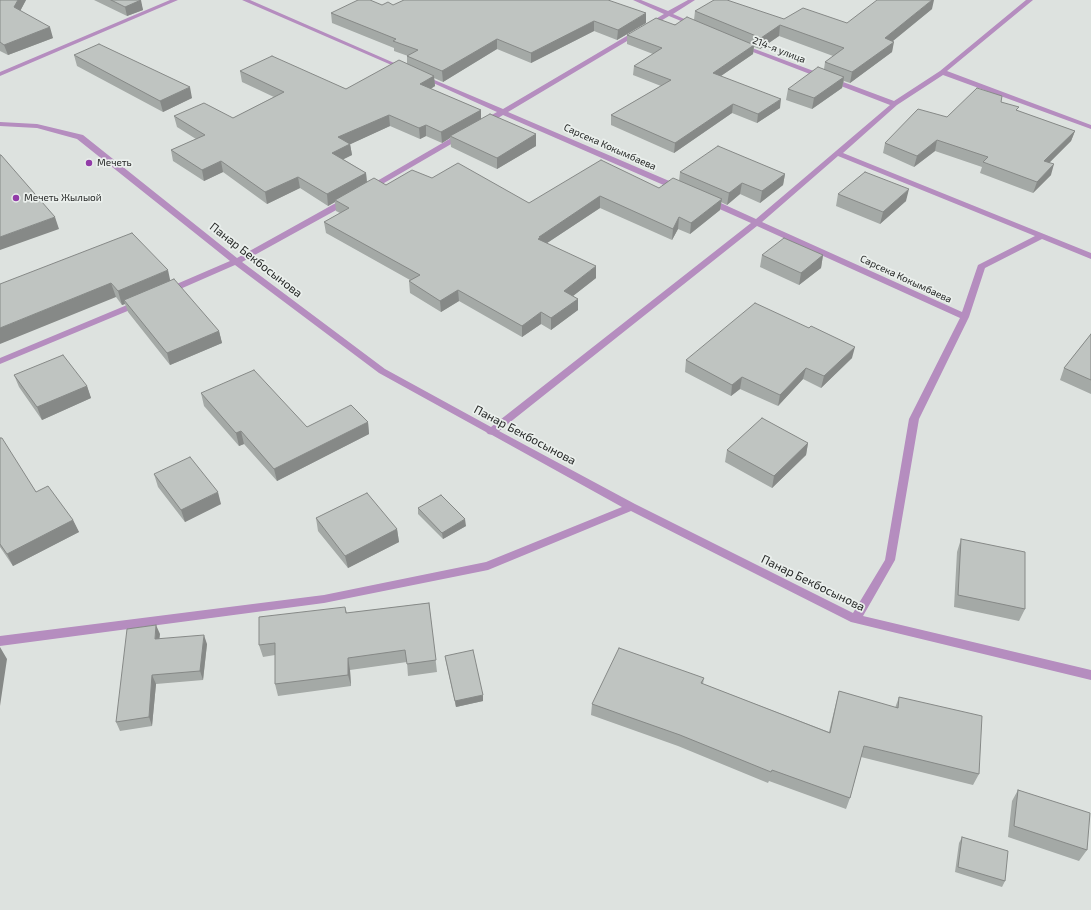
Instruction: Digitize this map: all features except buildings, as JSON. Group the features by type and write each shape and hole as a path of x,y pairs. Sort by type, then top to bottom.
{"street":[{"path":"0,74 175,0"},
{"name":"Сарсека Кокымбаева","path":"245,0 685,191"},
{"path":"636,0 705,30"},
{"path":"0,361 236,262 505,112 692,0"},
{"path":"491,432 757,222 895,104 942,72 1030,0"},
{"name":"214-я улица","path":"733,42 895,104"},
{"path":"942,72 1091,127"},
{"name":"Панар Бекбосынова","path":"0,124 37,126 80,137 236,262 382,371 491,432 631,507 854,619 1091,675"},
{"path":"837,153 1091,256"},
{"name":"Сарсека Кокымбаева","path":"699,197 757,222 965,318"},
{"path":"854,619 890,560 914,419 965,318 981,266 1042,236"},
{"path":"0,641 324,599 488,566 631,507"}],"place":[{"name":"Мечеть","path":"89,163"},
{"name":"Мечеть Жылыой","path":"16,198"}]}
